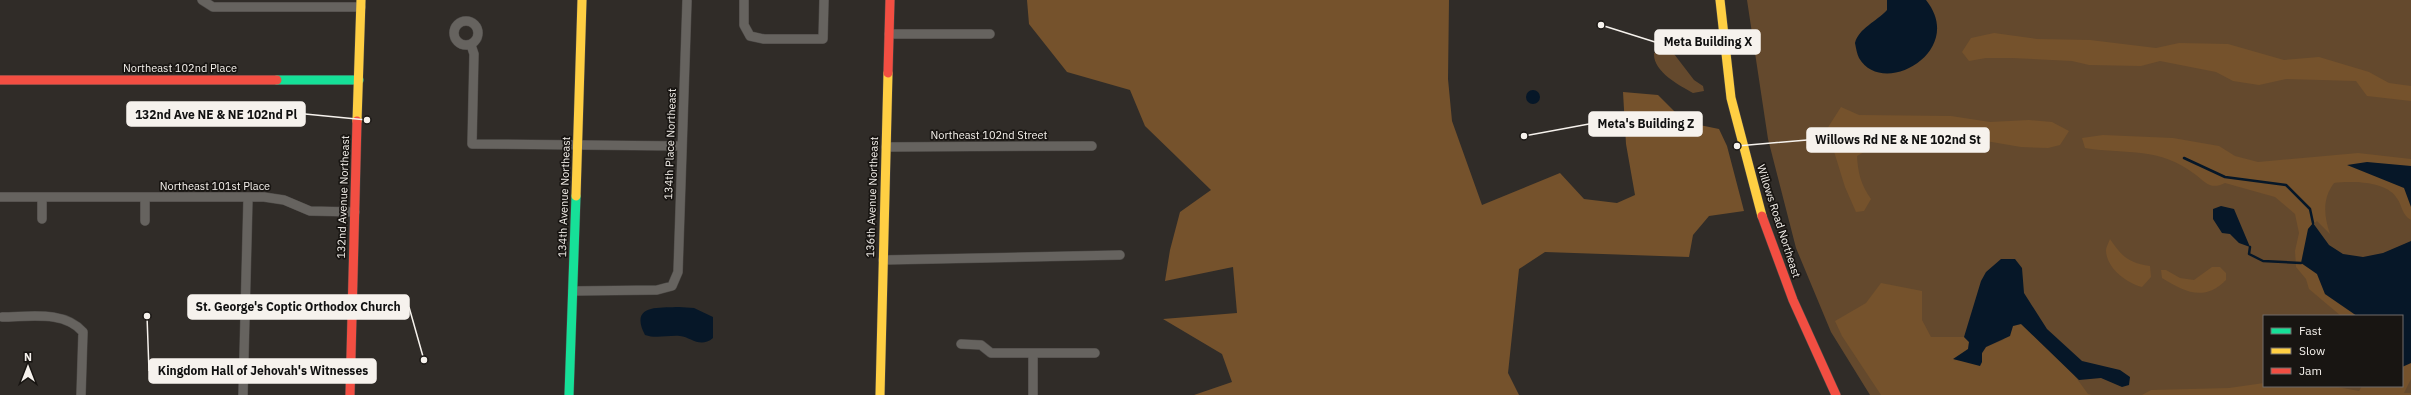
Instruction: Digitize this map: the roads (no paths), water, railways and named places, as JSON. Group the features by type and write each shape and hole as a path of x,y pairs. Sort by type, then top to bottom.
{"street":[{"name":"134th Avenue Northeast","path":"569,395 582,0"},
{"path":"744,0 744,25 750,36 764,39 823,39 824,0"},
{"name":"136th Avenue Northeast","path":"880,395 882,260 890,0"},
{"name":"Willows Road Northeast","path":"1720,0 1733,108 1758,204 1793,300 1836,395"},
{"path":"207,1 213,7 361,4"},
{"name":"134th Place Northeast","path":"573,291 657,290 672,286 678,272 687,1"},
{"name":"132nd Avenue Northeast","path":"350,395 351,306 361,4"},
{"path":"889,34 990,34"},
{"path":"471,45 474,54 472,144 682,146"},
{"name":"Northeast 102nd Place","path":"0,80 359,80"},
{"name":"Northeast 102nd Street","path":"886,147 1092,146"},
{"name":"Northeast 101st Place","path":"0,197 248,199 264,197 284,200 310,211 355,212"},
{"path":"42,197 42,219"},
{"name":"Northeast 101st Place","path":"145,198 145,221"},
{"path":"243,395 248,199"},
{"path":"882,260 1120,255"},
{"path":"2,317 58,317 76,324 83,332 81,395"},
{"path":"961,344 981,345 991,353 1096,353"},
{"path":"1033,353 1033,395"}],"water":[{"path":"1887,0 1926,0 1936,19 1936,36 1929,52 1917,64 1902,71 1885,73 1870,69 1859,58 1855,43 1860,33 1887,10"},
{"path":"1533,90 1538,92 1540,97 1538,102 1533,104 1528,102 1526,97 1528,92"},
{"path":"2367,162 2411,166 2411,207 2404,188 2347,165"},
{"path":"2221,206 2234,209 2250,247 2239,243 2230,234 2222,233 2213,219 2213,209"},
{"path":"2313,223 2329,245 2343,254 2363,257 2383,253 2411,241 2411,363 2403,367 2403,315 2356,315 2325,294 2317,274 2301,263 2308,229"},
{"path":"2001,259 2015,259 2022,268 2024,293 2047,329 2082,361 2120,370 2130,377 2129,385 2122,387 2101,378 2079,380 2021,324 2013,326 2010,336 1986,347 1982,353 1982,362 1980,366 1953,359 1968,349 1969,342 1964,337 1981,281 1986,272"},
{"path":"655,308 694,308 713,317 713,338 704,342 696,342 680,336 653,337 645,335 641,325 643,313"}],"waterway":[{"path":"2184,158 2225,177 2286,185 2310,209 2313,223"},
{"path":"2250,247 2249,254 2263,261 2301,263"}],"place":[{"name":"Meta Building X","path":"1601,25"},
{"name":"132nd Ave NE & NE 102nd Pl","path":"367,120"},
{"name":"Meta's Building Z","path":"1524,136"},
{"name":"Willows Rd NE & NE 102nd St","path":"1737,146"},
{"name":"Kingdom Hall of Jehovah's Witnesses","path":"147,316"},
{"name":"St. George's Coptic Orthodox Church","path":"424,360"}]}
